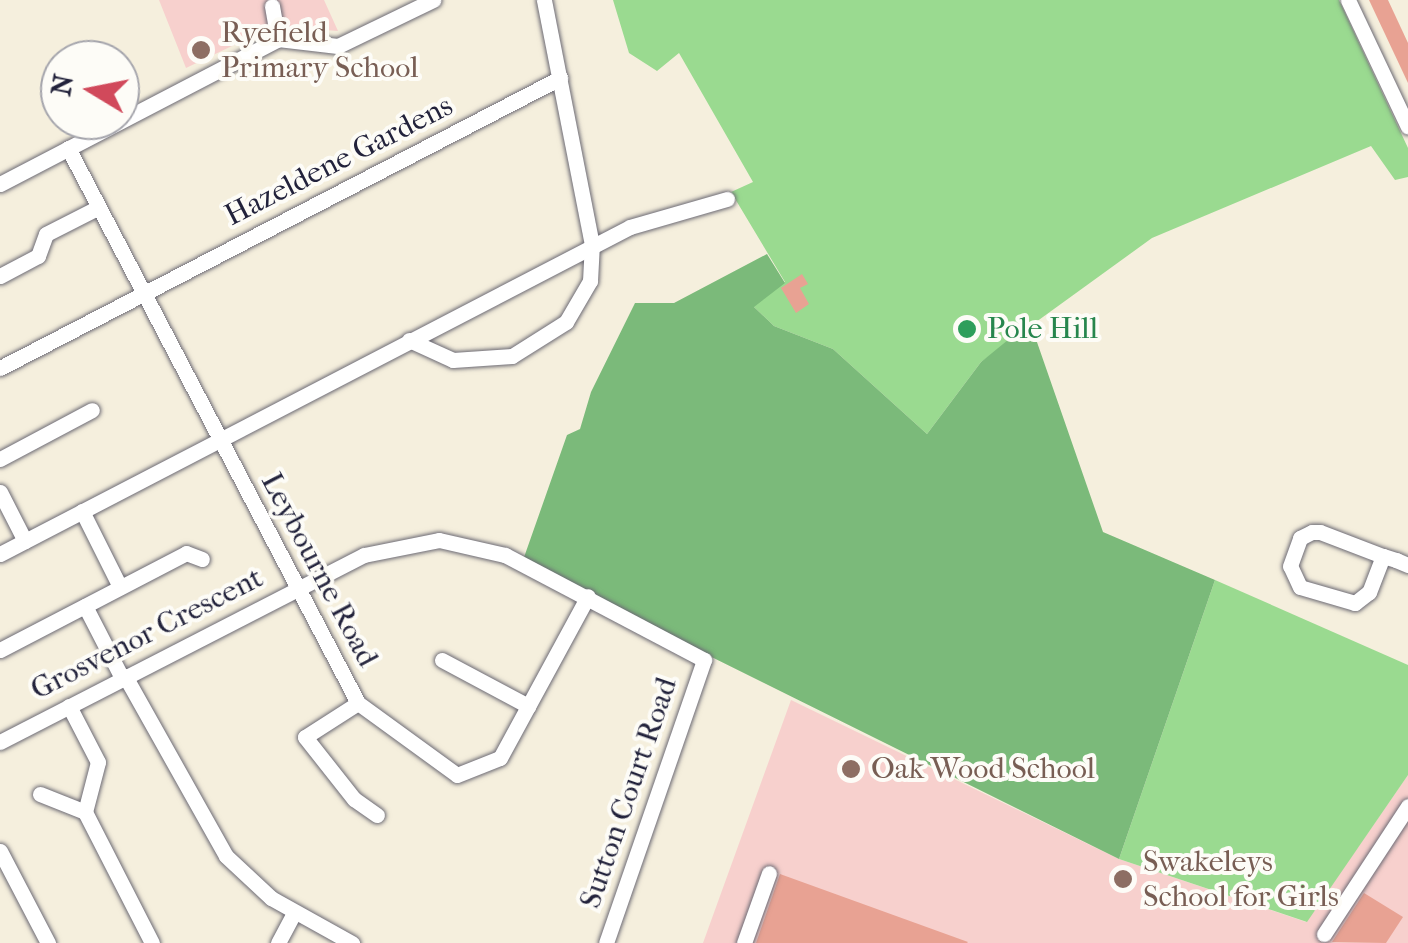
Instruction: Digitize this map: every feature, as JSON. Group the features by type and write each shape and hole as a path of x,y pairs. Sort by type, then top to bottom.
{"street":[{"path":"0,184 278,38 338,46 433,0"},
{"path":"409,340 474,363 532,347 581,302 594,262 592,245 544,0"},
{"path":"1348,0 1408,126"},
{"path":"272,6 278,38"},
{"name":"Hazeldene Gardens","path":"0,368 560,78"},
{"name":"Leybourne Road","path":"68,148 295,589 358,702 456,775 500,758 588,596"},
{"path":"0,554 592,245 630,227 727,199"},
{"path":"0,276 38,256 46,234 99,207"},
{"path":"0,459 92,410"},
{"path":"0,492 25,541"},
{"path":"82,511 120,587"},
{"path":"1384,556 1369,592 1355,603 1300,588 1290,566 1300,538 1312,532 1384,556 1408,566"},
{"name":"Grosvenor Crescent","path":"0,742 364,555 440,540 505,555 704,660"},
{"path":"0,650 186,552 202,559"},
{"path":"85,606 226,856 294,913 352,943"},
{"path":"442,660 528,706"},
{"name":"Sutton Court Road","path":"606,943 704,660"},
{"path":"358,702 305,737 354,799 377,815"},
{"path":"69,706 98,762 85,812"},
{"path":"40,794 85,812 152,943"},
{"path":"1324,934 1408,806"},
{"path":"0,850 48,943"},
{"path":"744,943 770,873"},
{"path":"278,943 294,913"}],"shaded area":[{"name":"Ryefield Primary School","path":"159,0 324,0 338,31 274,26 186,68"},
{"name":"Oak Wood School","path":"791,700 1119,859 1306,922 1408,775 1408,943 703,943"}],"green space":[{"path":"613,0 1339,0 1408,148 1408,177 1395,180 1371,146 1152,238 981,362 927,434 833,349 774,326 753,306 785,282 731,192 753,182 679,53 657,71 629,53"},
{"path":"767,254 785,283 754,307 774,326 833,349 927,434 981,362 1030,322 1103,532 1215,580 1119,859 522,563 567,435 580,429 591,392 635,303 674,303"},
{"path":"1215,580 1408,665 1408,775 1307,922 1119,859"}],"building":[{"path":"1369,0 1388,0 1408,43 1408,83"},
{"path":"802,274 808,284 800,288 809,304 796,313 781,288"},
{"path":"780,874 968,942 756,943"},
{"path":"1364,893 1403,917 1386,943 1332,942"}],"place":[{"name":"Ryefield Primary School","path":"201,50"},
{"name":"Pole Hill","path":"967,329"},
{"name":"Oak Wood School","path":"851,769"},
{"name":"Swakeleys School for Girls","path":"1123,879"}]}
